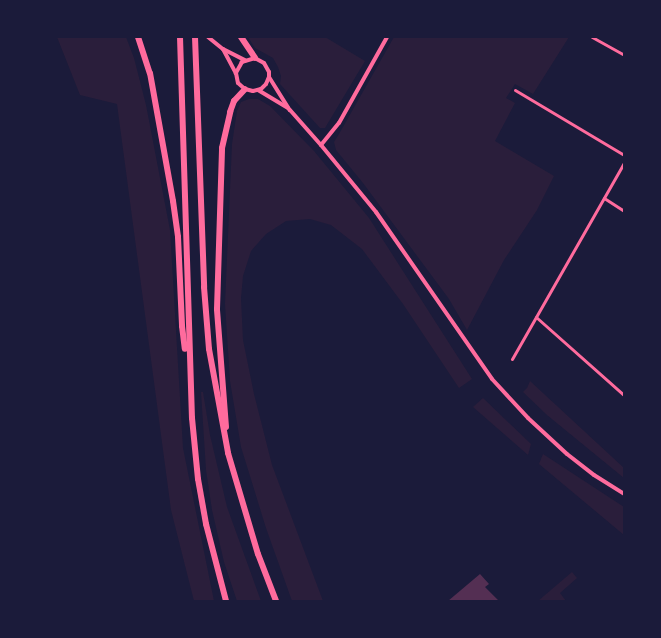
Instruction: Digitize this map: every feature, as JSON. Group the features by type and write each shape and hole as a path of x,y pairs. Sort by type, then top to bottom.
{"highway":[{"path":"138,37 150,72 173,201 178,237 182,326 189,380 198,479 206,524 226,601"},
{"path":"180,37 189,380"},
{"path":"195,37 204,295 209,349 228,453 258,554 276,601"},
{"path":"240,37 254,58"},
{"path":"228,453 217,309 222,148 230,112 234,102 245,89"}],"street":[{"path":"208,37 223,49 246,60"},
{"path":"321,145 339,123 387,37"},
{"path":"592,37 624,55"},
{"path":"223,49 236,74 238,83 245,89 258,90 290,110"},
{"path":"236,74 239,65 246,60 254,58 264,63 269,72 269,77 290,110 321,145 385,225 492,379 528,418 567,454 594,475 624,494"},
{"path":"258,90 266,84 269,77"},
{"path":"515,90 624,155"},
{"path":"512,360 624,163"},
{"path":"604,198 624,211"},
{"path":"536,317 624,395"}],"shaded area":[{"path":"57,37 126,37 134,58 146,105 170,230 183,448 214,601 194,601 171,510 117,104 80,95"},
{"path":"248,37 325,37 365,61 325,128 320,128 280,84 281,76 273,58 255,48"},
{"path":"394,37 569,37 533,94 515,84 506,98 515,103 495,141 554,176 537,210 504,260 467,330 449,299 363,183 336,150 334,142"},
{"path":"249,99 258,99 270,106 314,151 369,218 472,379 459,388 403,304 362,249 331,225 310,219 286,221 266,234 251,251 243,276 241,298 243,340 254,394 272,465 323,601 292,601 266,528 241,447 230,381 225,304 232,144 237,111 241,102"},
{"path":"530,381 624,468 624,478 547,415 523,392 527,388"},
{"path":"201,392 203,392 210,435 227,507 261,601 237,601 224,562 212,510 206,470"},
{"path":"483,398 531,444 528,455 473,407"},
{"path":"543,454 624,507 624,535 539,464"},
{"path":"572,572 577,578 560,593 566,601 538,601"}],"building":[{"path":"480,574 489,584 485,587 499,601 448,601"}]}
